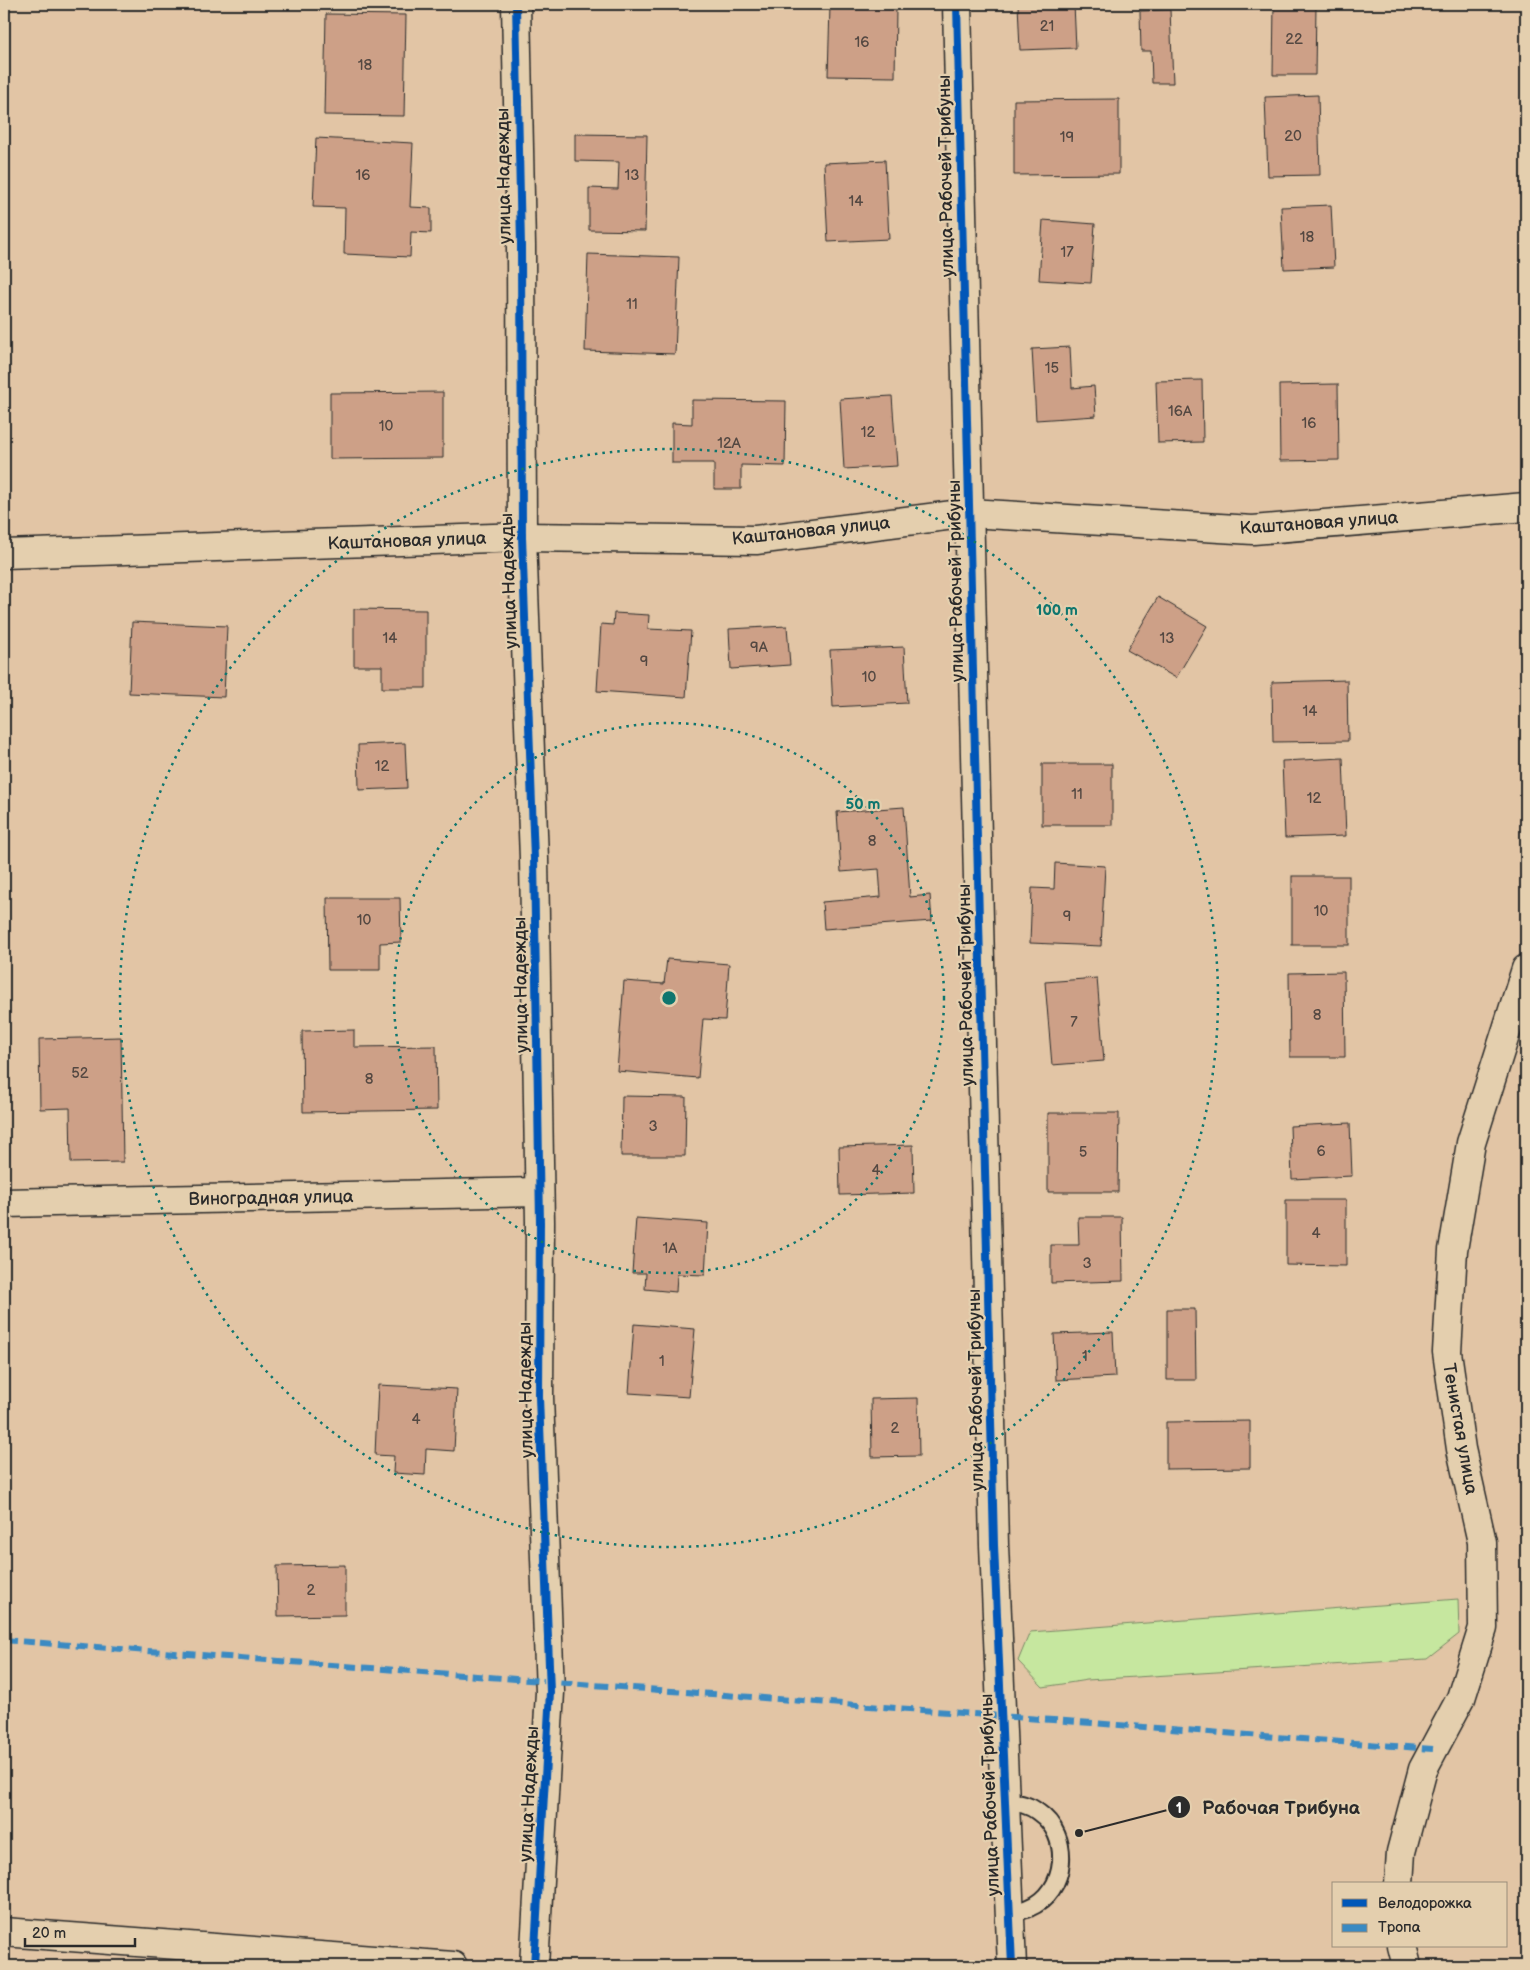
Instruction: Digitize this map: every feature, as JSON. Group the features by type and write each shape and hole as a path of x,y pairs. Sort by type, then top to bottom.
{"street":[{"name":"улица Надежды","path":"516,4 521,246 522,537 534,859 539,1192 539,1397 550,1692 534,1966"},
{"name":"улица Рабочей Трибуны","path":"957,4 994,1545 1012,1966"},
{"name":"Каштановая улица","path":"4,554 522,537 756,540 969,513 1253,530 1526,507"},
{"name":"Тенистая улица","path":"1399,1882 1401,1852 1423,1769 1461,1698 1483,1628 1482,1542 1461,1449 1447,1352 1452,1260 1471,1143 1526,969"},
{"name":"Виноградная улица","path":"4,1203 539,1192"},
{"path":"4,1932 419,1965 454,1966"},
{"path":"1402,1948 1407,1966"}],"lane":[{"path":"1005,1801 1023,1804 1039,1812 1052,1826 1060,1843 1062,1863 1056,1882 1045,1897 1029,1908 1010,1912"}],"green space":[{"path":"1458,1599 1459,1634 1427,1659 1087,1680 1043,1687 1018,1661 1030,1632"}],"building":[{"path":"1018,4 1074,4 1076,48 1020,50"},
{"path":"1274,4 1316,4 1315,75 1273,75"},
{"path":"830,6 896,8 895,77 828,76"},
{"path":"1170,10 1173,83 1152,83 1151,51 1141,51 1140,11"},
{"path":"326,14 406,15 404,116 324,115"},
{"path":"1318,95 1320,175 1268,176 1265,97"},
{"path":"1119,99 1119,174 1014,175 1014,100"},
{"path":"575,134 647,135 645,231 589,230 589,188 618,189 619,162 575,161"},
{"path":"316,138 413,143 410,207 431,208 431,233 411,232 410,257 344,254 345,208 313,207"},
{"path":"885,160 889,239 828,242 824,163"},
{"path":"1331,205 1334,267 1284,269 1281,207"},
{"path":"1043,220 1095,224 1091,283 1039,280"},
{"path":"588,254 679,257 675,354 585,351"},
{"path":"1070,347 1072,388 1094,386 1096,416 1036,420 1032,349"},
{"path":"1202,380 1203,442 1158,443 1156,381"},
{"path":"1338,384 1339,460 1280,461 1279,385"},
{"path":"443,392 443,458 330,459 330,393"},
{"path":"892,396 897,466 844,469 840,399"},
{"path":"692,400 786,401 785,466 741,465 741,489 714,489 714,463 672,463 672,423 692,424"},
{"path":"1158,597 1207,626 1176,678 1127,650"},
{"path":"354,609 426,610 426,688 382,688 382,666 354,666"},
{"path":"614,613 649,615 648,629 691,631 686,697 597,691 601,624 613,625"},
{"path":"132,622 227,626 224,697 129,693"},
{"path":"787,626 790,665 731,669 729,629"},
{"path":"904,647 907,703 833,707 830,650"},
{"path":"1347,680 1348,741 1273,742 1272,682"},
{"path":"405,743 407,788 359,790 358,745"},
{"path":"1343,758 1346,836 1285,838 1282,761"},
{"path":"1042,764 1112,764 1112,825 1042,825"},
{"path":"904,807 910,897 930,895 932,921 824,929 822,902 881,897 879,869 841,872 837,812"},
{"path":"1055,863 1105,866 1101,946 1030,943 1032,888 1054,889"},
{"path":"1292,876 1349,876 1349,945 1292,945"},
{"path":"327,898 400,898 401,942 380,943 380,970 328,970"},
{"path":"667,959 729,964 725,1020 703,1019 698,1078 617,1071 624,981 664,984"},
{"path":"1344,972 1345,1057 1290,1057 1289,973"},
{"path":"1097,978 1104,1061 1052,1065 1045,982"},
{"path":"354,1030 354,1047 436,1046 437,1110 303,1112 302,1031"},
{"path":"121,1037 123,1162 71,1163 70,1108 40,1109 39,1039"},
{"path":"622,1096 686,1097 685,1156 621,1156"},
{"path":"1048,1113 1119,1113 1118,1192 1048,1192"},
{"path":"1350,1123 1352,1176 1292,1179 1290,1126"},
{"path":"913,1145 914,1193 840,1195 839,1147"},
{"path":"1286,1200 1346,1200 1346,1266 1286,1265"},
{"path":"1078,1217 1122,1217 1123,1281 1051,1283 1051,1245 1079,1245"},
{"path":"636,1218 708,1223 705,1275 677,1274 676,1292 645,1289 646,1273 632,1273"},
{"path":"1167,1309 1195,1309 1196,1380 1167,1380"},
{"path":"634,1324 695,1329 689,1397 629,1393"},
{"path":"1113,1332 1115,1377 1056,1380 1054,1334"},
{"path":"378,1385 457,1389 454,1451 426,1449 425,1475 393,1473 394,1456 375,1455"},
{"path":"918,1398 919,1456 872,1457 871,1399"},
{"path":"1250,1421 1250,1468 1166,1469 1166,1422"},
{"path":"345,1565 345,1615 278,1616 277,1566"}],"marked path":[{"path":"4,1640 1433,1749"}],"cycle path":[{"path":"516,4 521,246 522,537 534,859 540,1222 539,1397 550,1692 534,1966"},
{"path":"957,4 994,1545 1012,1966"}],"place":[{"name":"Рабочая Трибуна","path":"1079,1833"}]}
